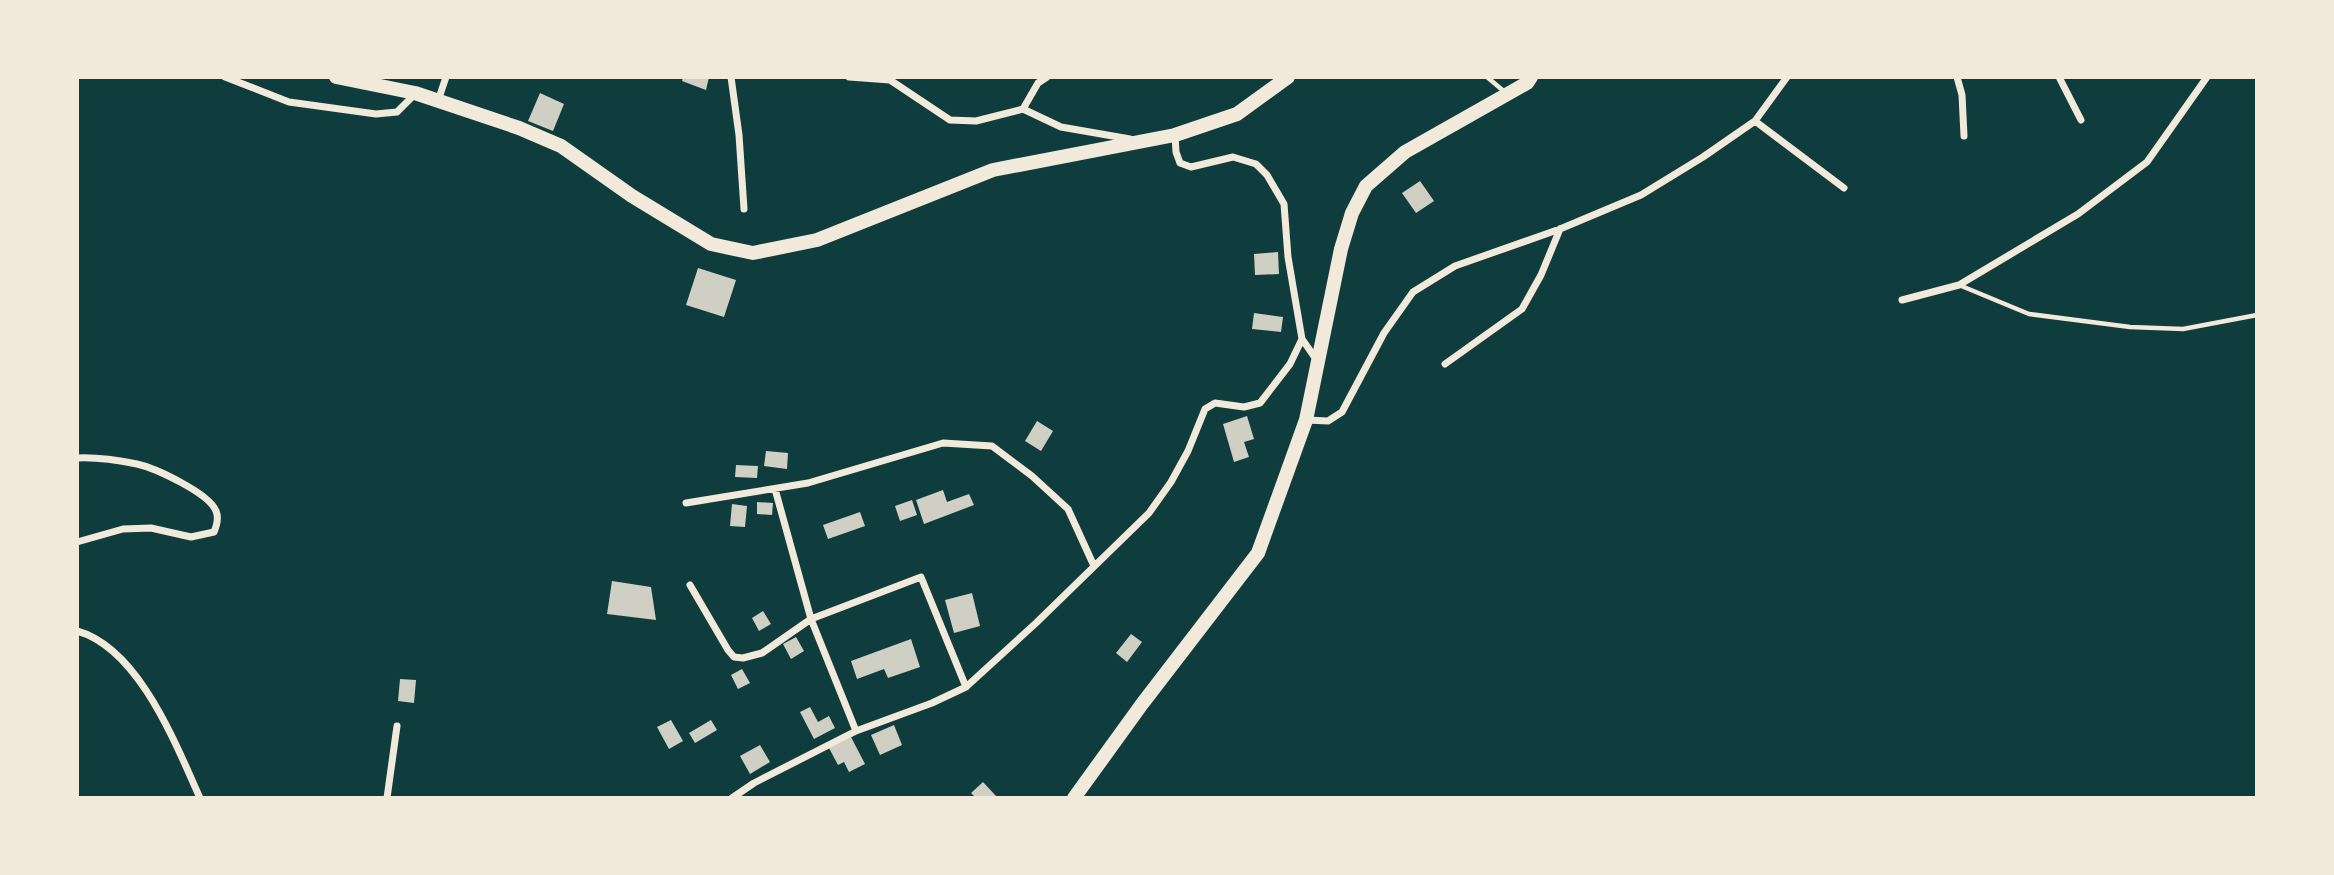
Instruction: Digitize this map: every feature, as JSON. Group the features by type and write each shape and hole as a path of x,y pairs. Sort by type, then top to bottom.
{"highway":[{"path":"336,77 415,93 519,128 561,146 632,196 711,244 754,253 817,240 993,170 1175,135 1237,114 1288,77"},
{"path":"1074,798 1258,553 1306,420 1341,249 1352,213 1366,186 1405,152 1528,79"}],"street":[{"path":"225,77 289,102 376,114 397,112 415,93"},
{"path":"438,101 446,77"},
{"path":"731,77 739,135 744,209"},
{"path":"849,77 890,79 950,120 976,121 1023,109 1061,127 1141,141"},
{"path":"1023,109 1038,83 1047,77"},
{"path":"1306,420 1328,421 1342,412 1384,333 1413,292 1455,267 1560,229 1641,195 1755,121 1787,77"},
{"path":"1957,77 1962,95 1964,136"},
{"path":"2059,77 2081,120"},
{"path":"1902,300 1959,285 2078,214 2147,162 2207,77"},
{"path":"1755,121 1844,188"},
{"path":"1175,135 1180,163 1191,167 1233,157 1256,164 1267,174 1284,204 1302,339 1318,363"},
{"path":"1445,364 1522,309 1541,275 1560,229"},
{"path":"732,798 754,783 856,730 932,703 966,687 1149,513 1188,452 1205,409 1215,403 1244,407 1259,403 1290,364 1302,339"},
{"path":"686,503 808,483 943,443 992,446 1032,476 1068,509 1094,566"},
{"path":"77,458 99,457 152,470 205,497 216,510 218,522 214,532 200,536 172,535 150,528 122,529 77,542"},
{"path":"775,489 811,619 856,730"},
{"path":"690,585 734,656 743,658 762,653 811,619 920,577 966,687"},
{"path":"77,631 108,648 137,677 162,720 200,798"},
{"path":"387,798 397,726"}],"lane":[{"path":"1487,77 1506,94"},
{"path":"1959,285 2029,314 2130,327 2183,329 2257,315"}],"building":[{"path":"683,77 709,77 706,90 682,81"},
{"path":"540,93 564,104 553,131 528,121"},
{"path":"1420,181 1434,201 1416,213 1402,193"},
{"path":"1278,252 1279,274 1255,275 1254,254"},
{"path":"698,268 736,280 724,317 686,305"},
{"path":"1254,313 1283,317 1281,332 1252,329"},
{"path":"1247,416 1254,439 1244,442 1249,457 1234,462 1223,424"},
{"path":"1037,421 1053,431 1041,451 1025,441"},
{"path":"766,451 788,453 787,469 764,466"},
{"path":"736,465 758,466 757,478 735,477"},
{"path":"943,490 947,502 969,494 974,505 924,524 916,500"},
{"path":"912,500 917,515 900,521 895,506"},
{"path":"757,502 773,503 772,515 757,514"},
{"path":"732,504 747,506 745,527 730,526"},
{"path":"860,512 865,526 828,539 823,525"},
{"path":"612,581 651,587 656,620 607,614"},
{"path":"972,593 980,626 954,633 945,600"},
{"path":"763,611 771,624 759,631 752,618"},
{"path":"1131,634 1142,642 1127,662 1116,653"},
{"path":"796,637 804,651 791,659 783,644"},
{"path":"911,639 920,667 888,678 884,669 857,679 851,661"},
{"path":"742,669 750,683 738,689 731,675"},
{"path":"400,679 416,680 414,703 398,701"},
{"path":"810,707 818,722 829,716 835,728 814,739 800,712"},
{"path":"671,720 683,741 669,749 657,727"},
{"path":"711,720 717,730 695,743 689,733"},
{"path":"894,725 902,745 880,755 871,735"},
{"path":"851,737 865,764 849,772 844,762 838,765 829,748"},
{"path":"760,745 770,762 750,774 740,756"},
{"path":"983,782 996,796 976,798 971,793"}]}
